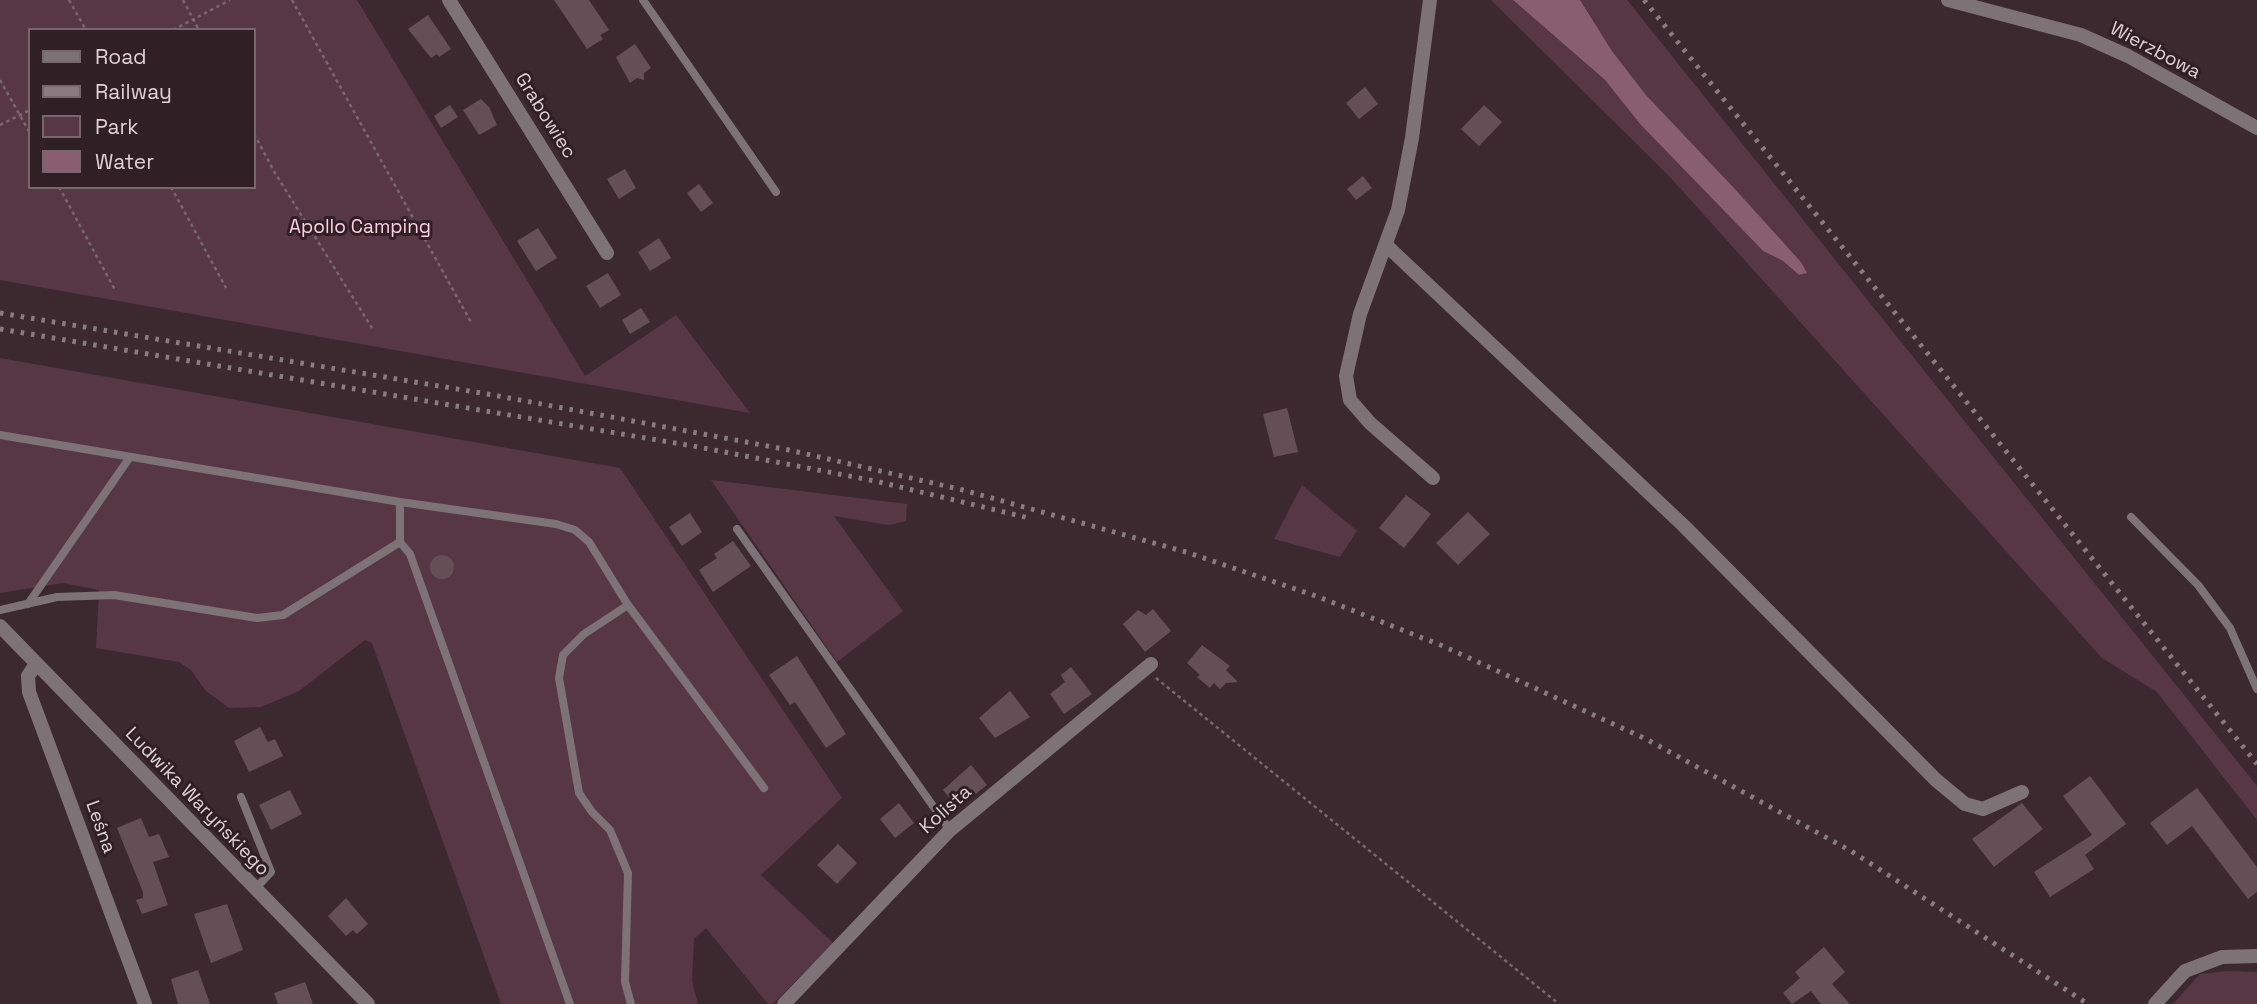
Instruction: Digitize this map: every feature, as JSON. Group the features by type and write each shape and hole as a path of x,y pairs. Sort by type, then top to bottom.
{"street":[{"name":"Grabowiec","path":"449,0 607,253"},
{"path":"1430,0 1412,138 1398,210 1357,326 1346,376 1350,400 1433,478"},
{"name":"Wierzbowa","path":"1948,0 2081,35 2128,56 2257,128"},
{"path":"1385,245 1684,526 1936,780 1965,804 1983,809 2022,792"},
{"name":"Ludwika Waryńskiego","path":"0,626 368,1004"},
{"name":"Leśna","path":"36,664 29,676 29,692 145,1004"},
{"name":"Kolista","path":"784,1004 950,830 1148,666"},
{"path":"2155,1004 2185,971 2204,962 2222,957 2257,956"}],"lane":[{"path":"643,0 776,192"},
{"path":"0,435 400,502 556,524 575,530 589,542 628,605 764,788"},
{"path":"28,604 130,457"},
{"path":"400,502 400,542 410,554 569,1004"},
{"path":"2131,517 2198,585 2230,628 2257,689"},
{"path":"737,529 950,830"},
{"path":"0,610 57,597 114,595 257,618 283,615 400,542"},
{"path":"628,605 584,634 563,655 559,678 579,793 592,812 610,830 628,873 625,982 631,1004"},
{"path":"240,797 271,872 256,889"}],"path":[{"path":"69,0 85,28"},
{"path":"183,0 198,28"},
{"path":"176,28 230,0"},
{"path":"292,0 472,324"},
{"path":"0,80 28,129"},
{"path":"0,125 28,111"},
{"path":"256,138 275,173 372,328"},
{"path":"60,189 114,290"},
{"path":"172,189 226,289"},
{"path":"1148,666 1559,1004"}],"green space":[{"name":"Apollo Camping","path":"0,0 357,0 585,376 676,315 750,413 0,280"},
{"path":"1491,0 1513,0 1605,80 1640,124 1763,251 1783,261 1799,275 1806,273 1801,262 1646,95 1612,51 1580,0 1627,0 2257,786 2257,820 2157,692 2102,658 1670,177"},
{"path":"0,358 620,468 842,798 761,875 833,943 773,1004 768,1004 706,928 694,939 692,981 698,1004 501,1004 372,643 365,640 299,691 261,707 229,708 206,691 191,670 179,662 96,648 99,590 63,583 0,593"},
{"path":"711,480 907,504 906,521 889,525 834,516 903,611 837,662"},
{"path":"1302,485 1357,531 1340,557 1274,539"},
{"path":"2257,972 2257,1004 2173,1004 2200,974"}],"water":[{"path":"1513,0 1580,0 1612,51 1646,95 1735,189 1801,262 1807,273 1799,275 1783,261 1763,251 1640,124 1605,80"}],"building":[{"path":"554,0 589,0 609,30 600,35 603,39 587,49"},
{"path":"428,15 451,49 439,57 437,54 431,58 408,29"},
{"path":"635,44 651,68 644,73 644,80 637,78 630,83 616,57"},
{"path":"1365,87 1378,104 1359,119 1346,103"},
{"path":"481,99 489,107 497,125 479,135 463,110"},
{"path":"450,105 458,117 441,128 434,116"},
{"path":"1484,105 1502,122 1479,146 1461,129"},
{"path":"625,169 636,188 619,199 607,179"},
{"path":"1363,176 1372,188 1356,200 1347,189"},
{"path":"699,184 713,203 701,212 687,193"},
{"path":"538,228 557,258 536,271 517,241"},
{"path":"659,238 671,258 650,271 638,252"},
{"path":"608,273 621,295 600,308 586,286"},
{"path":"641,308 650,322 630,334 622,320"},
{"path":"1287,408 1298,452 1274,457 1263,414"},
{"path":"1406,495 1431,514 1404,548 1379,528"},
{"path":"1468,512 1490,534 1458,565 1436,543"},
{"path":"690,513 702,532 682,546 669,527"},
{"path":"733,541 751,566 713,592 699,570 717,558 714,554"},
{"path":"442,555 451,558 454,567 451,576 442,579 433,576 430,567 433,558"},
{"path":"1153,609 1171,631 1145,652 1123,624 1138,610 1146,615"},
{"path":"1202,645 1230,666 1226,670 1238,682 1226,683 1220,689 1214,683 1210,688 1197,677 1200,675 1187,663"},
{"path":"797,656 846,734 826,748 795,702 790,705 769,675"},
{"path":"1071,667 1092,694 1064,714 1050,694 1065,682 1061,675"},
{"path":"1010,691 1030,717 995,738 979,718"},
{"path":"260,727 268,742 275,739 283,756 249,772 234,741"},
{"path":"971,765 987,785 958,808 943,790"},
{"path":"2090,776 2126,824 2085,855 2094,869 2050,897 2034,872 2092,835 2063,796"},
{"path":"2197,788 2257,867 2257,892 2248,899 2192,826 2167,845 2150,823"},
{"path":"290,790 302,814 271,830 259,805"},
{"path":"899,803 914,823 895,838 880,819"},
{"path":"2022,803 2043,829 1994,867 1972,839"},
{"path":"141,818 149,837 159,834 169,857 153,862 168,905 142,914 136,900 143,898 143,892 117,828"},
{"path":"838,844 857,863 837,884 817,865"},
{"path":"346,898 368,924 357,934 353,930 346,936 328,916"},
{"path":"227,904 243,950 211,963 194,914"},
{"path":"1824,947 1845,972 1832,984 1850,1004 1821,1004 1811,991 1792,1004 1783,993 1800,978 1795,972"},
{"path":"198,970 210,1004 178,1004 171,979"},
{"path":"305,982 313,1004 278,1004 274,993"}],"railway":[{"path":"1644,0 2257,764"},
{"path":"0,313 493,395 789,450 963,490 1186,552 1316,596 1443,646 1646,739 1851,851 2088,1004"},
{"path":"0,329 693,446 875,481 1029,518"}]}
